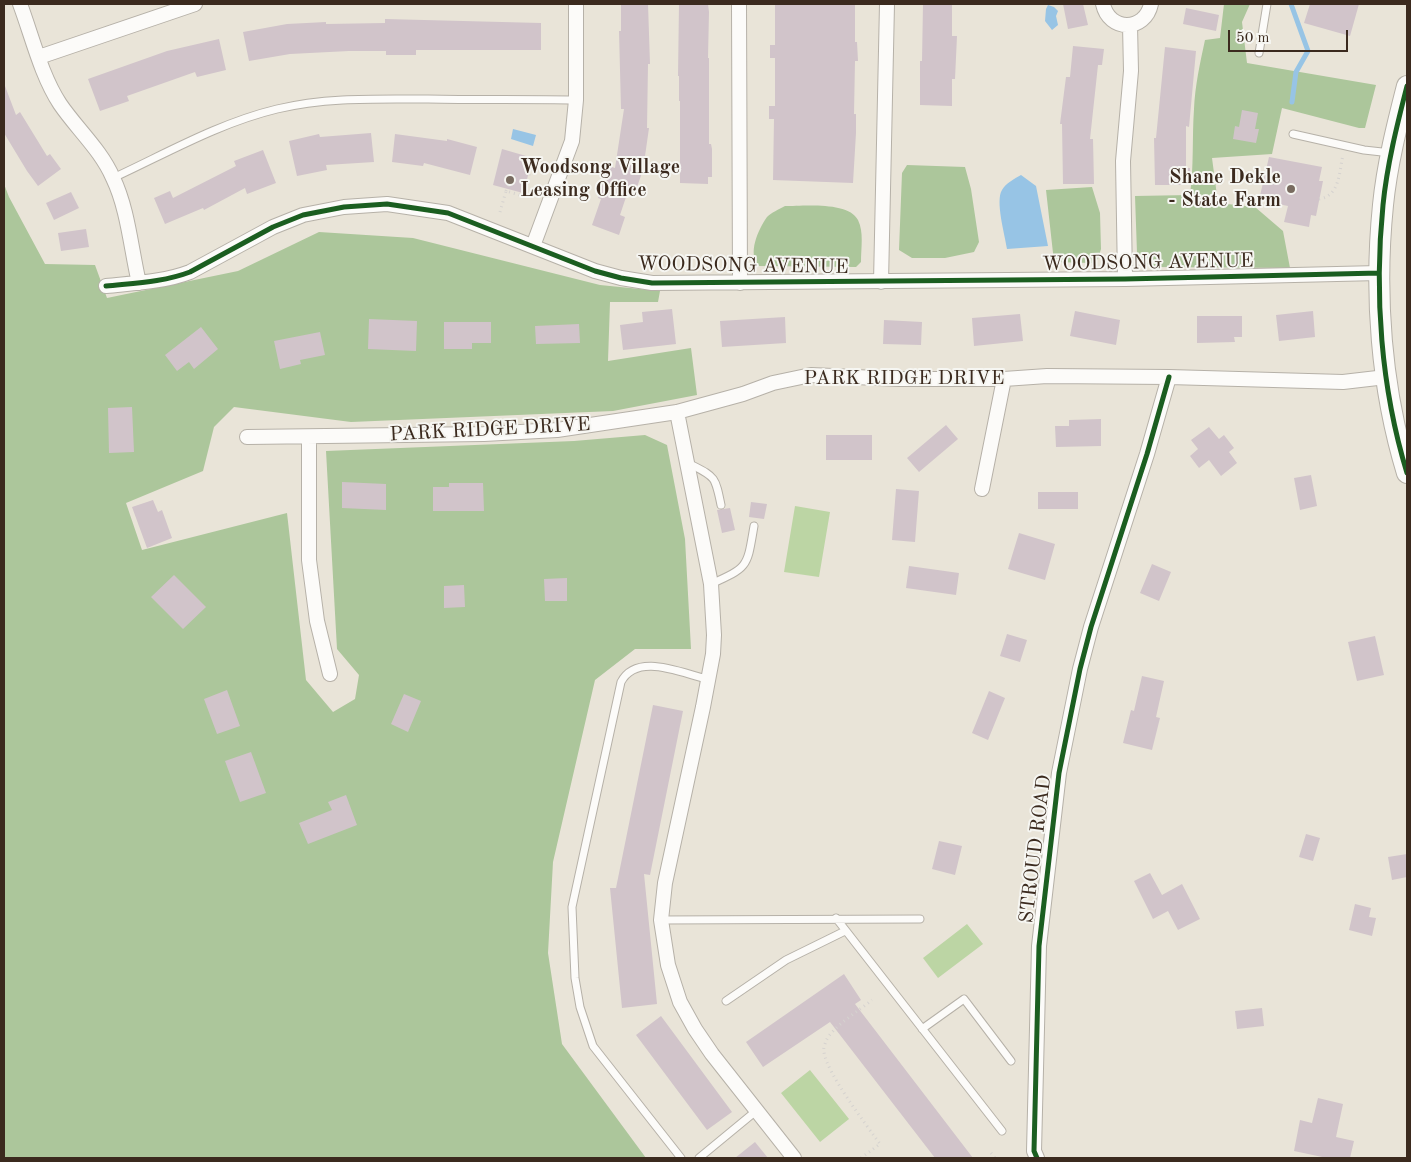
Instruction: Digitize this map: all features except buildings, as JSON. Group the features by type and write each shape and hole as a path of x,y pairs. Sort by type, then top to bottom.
{"main road":[{"path":"1407,86 1383,204 1379,272 1386,377 1394,423 1407,473"}],"street":[{"path":"20,4 51,88 60,104 114,178 128,229 139,283"},
{"path":"39,57 195,4"},
{"path":"533,246 572,141 576,100 576,4"},
{"path":"739,4 740,283"},
{"path":"881,282 887,4"},
{"path":"1102,4 1104,12 1115,23 1130,25 1138,23 1145,17 1150,4"},
{"path":"1125,279 1123,161 1131,71 1130,25"},
{"name":"WOODSONG AVENUE","path":"106,286 139,283 179,276 273,227 303,215 344,206 387,204 448,213 595,271 652,283 1125,279 1379,272"},
{"name":"PARK RIDGE DRIVE","path":"247,437 484,434 557,430 677,412 743,394 773,383 811,375 878,379 1004,379 1047,376 1257,378 1343,382 1386,377"},
{"name":"STROUD ROAD","path":"1037,1158 1034,1151 1039,946 1059,773 1080,668 1091,628 1147,454 1169,377"},
{"path":"982,489 1004,379"},
{"path":"677,412 711,584 714,635 713,654 665,883 662,920 668,965 680,1002 695,1029 712,1054 794,1158"},
{"path":"309,437 309,560 317,621 330,674"}],"lane":[{"path":"1259,53 1267,4"},
{"path":"114,178 187,142 234,122 277,109 302,104 392,99 576,100"},
{"path":"1292,134 1364,150 1398,137"},
{"path":"688,463 712,475 717,483 722,505"},
{"path":"711,584 736,573 744,566 749,556 754,526"},
{"path":"681,1158 593,1046 580,1007 575,978 572,907 621,682 625,675 632,669 652,666 707,679"},
{"path":"836,918 1002,1131"},
{"path":"662,920 920,919"},
{"path":"726,1001 786,960 845,931"},
{"path":"922,1029 964,999 1011,1061"},
{"path":"699,1158 756,1111"}],"path":[{"path":"506,191 520,195 524,194 534,157"},
{"path":"1319,199 1326,198 1334,192 1340,169"},
{"path":"500,212 508,184"},
{"path":"861,1158 880,1144 836,1080 826,1061 824,1052 825,1043 831,1033 872,1000"},
{"path":"991,1153 995,1158"}],"green space":[{"path":"1224,4 1250,4 1242,22 1247,63 1376,85 1365,128 1282,108 1272,154 1212,158 1218,203 1255,207 1283,231 1290,268 1152,267 1139,259 1137,253 1135,196 1190,195 1193,120 1198,74 1205,40 1220,38"},
{"path":"907,165 965,167 971,189 979,242 974,252 945,258 912,258 899,250 902,173"},
{"path":"4,184 45,264 95,265 107,298 238,271 319,232 413,238 600,285 660,291 658,302 610,302 608,361 691,348 697,395 613,411 351,422 234,407 214,427 203,471 126,503 142,550 287,513 306,680 333,712 355,699 359,675 337,649 326,451 574,441 645,435 667,445 685,539 691,649 635,649 595,680 553,862 548,953 562,1044 646,1158 4,1158"},
{"path":"1092,187 1100,213 1101,249 1098,259 1092,263 1054,262 1046,190"},
{"path":"813,205 835,207 853,214 858,220 861,230 861,262 856,267 759,266 754,255 754,249 760,228 767,217 785,206"},
{"path":"795,506 830,512 819,577 784,572"},
{"path":"967,924 983,944 938,978 923,958"},
{"path":"810,1070 849,1119 820,1142 781,1093"}],"water":[{"path":"1048,5 1058,11 1056,16 1058,25 1052,30 1045,21"},
{"path":"513,129 536,135 533,146 511,139"},
{"path":"1021,175 1036,186 1048,246 1007,249 1001,218 1000,195 1010,181"}],"waterway":[{"path":"1291,4 1308,51 1296,72 1292,102"}],"cycle path":[{"path":"1407,86 1387,175 1380,239 1379,272 1382,340 1386,374 1391,408 1407,473"},
{"path":"106,286 159,280 190,272 273,227 303,215 344,207 387,204 448,213 595,271 652,283 1125,279 1379,273"},
{"path":"1037,1158 1034,1151 1039,946 1059,773 1080,669 1091,627 1147,454 1169,377"}],"place":[{"name":"Woodsong Village Leasing Office","path":"510,180"},
{"name":"Shane Dekle - State Farm","path":"1291,189"}]}
